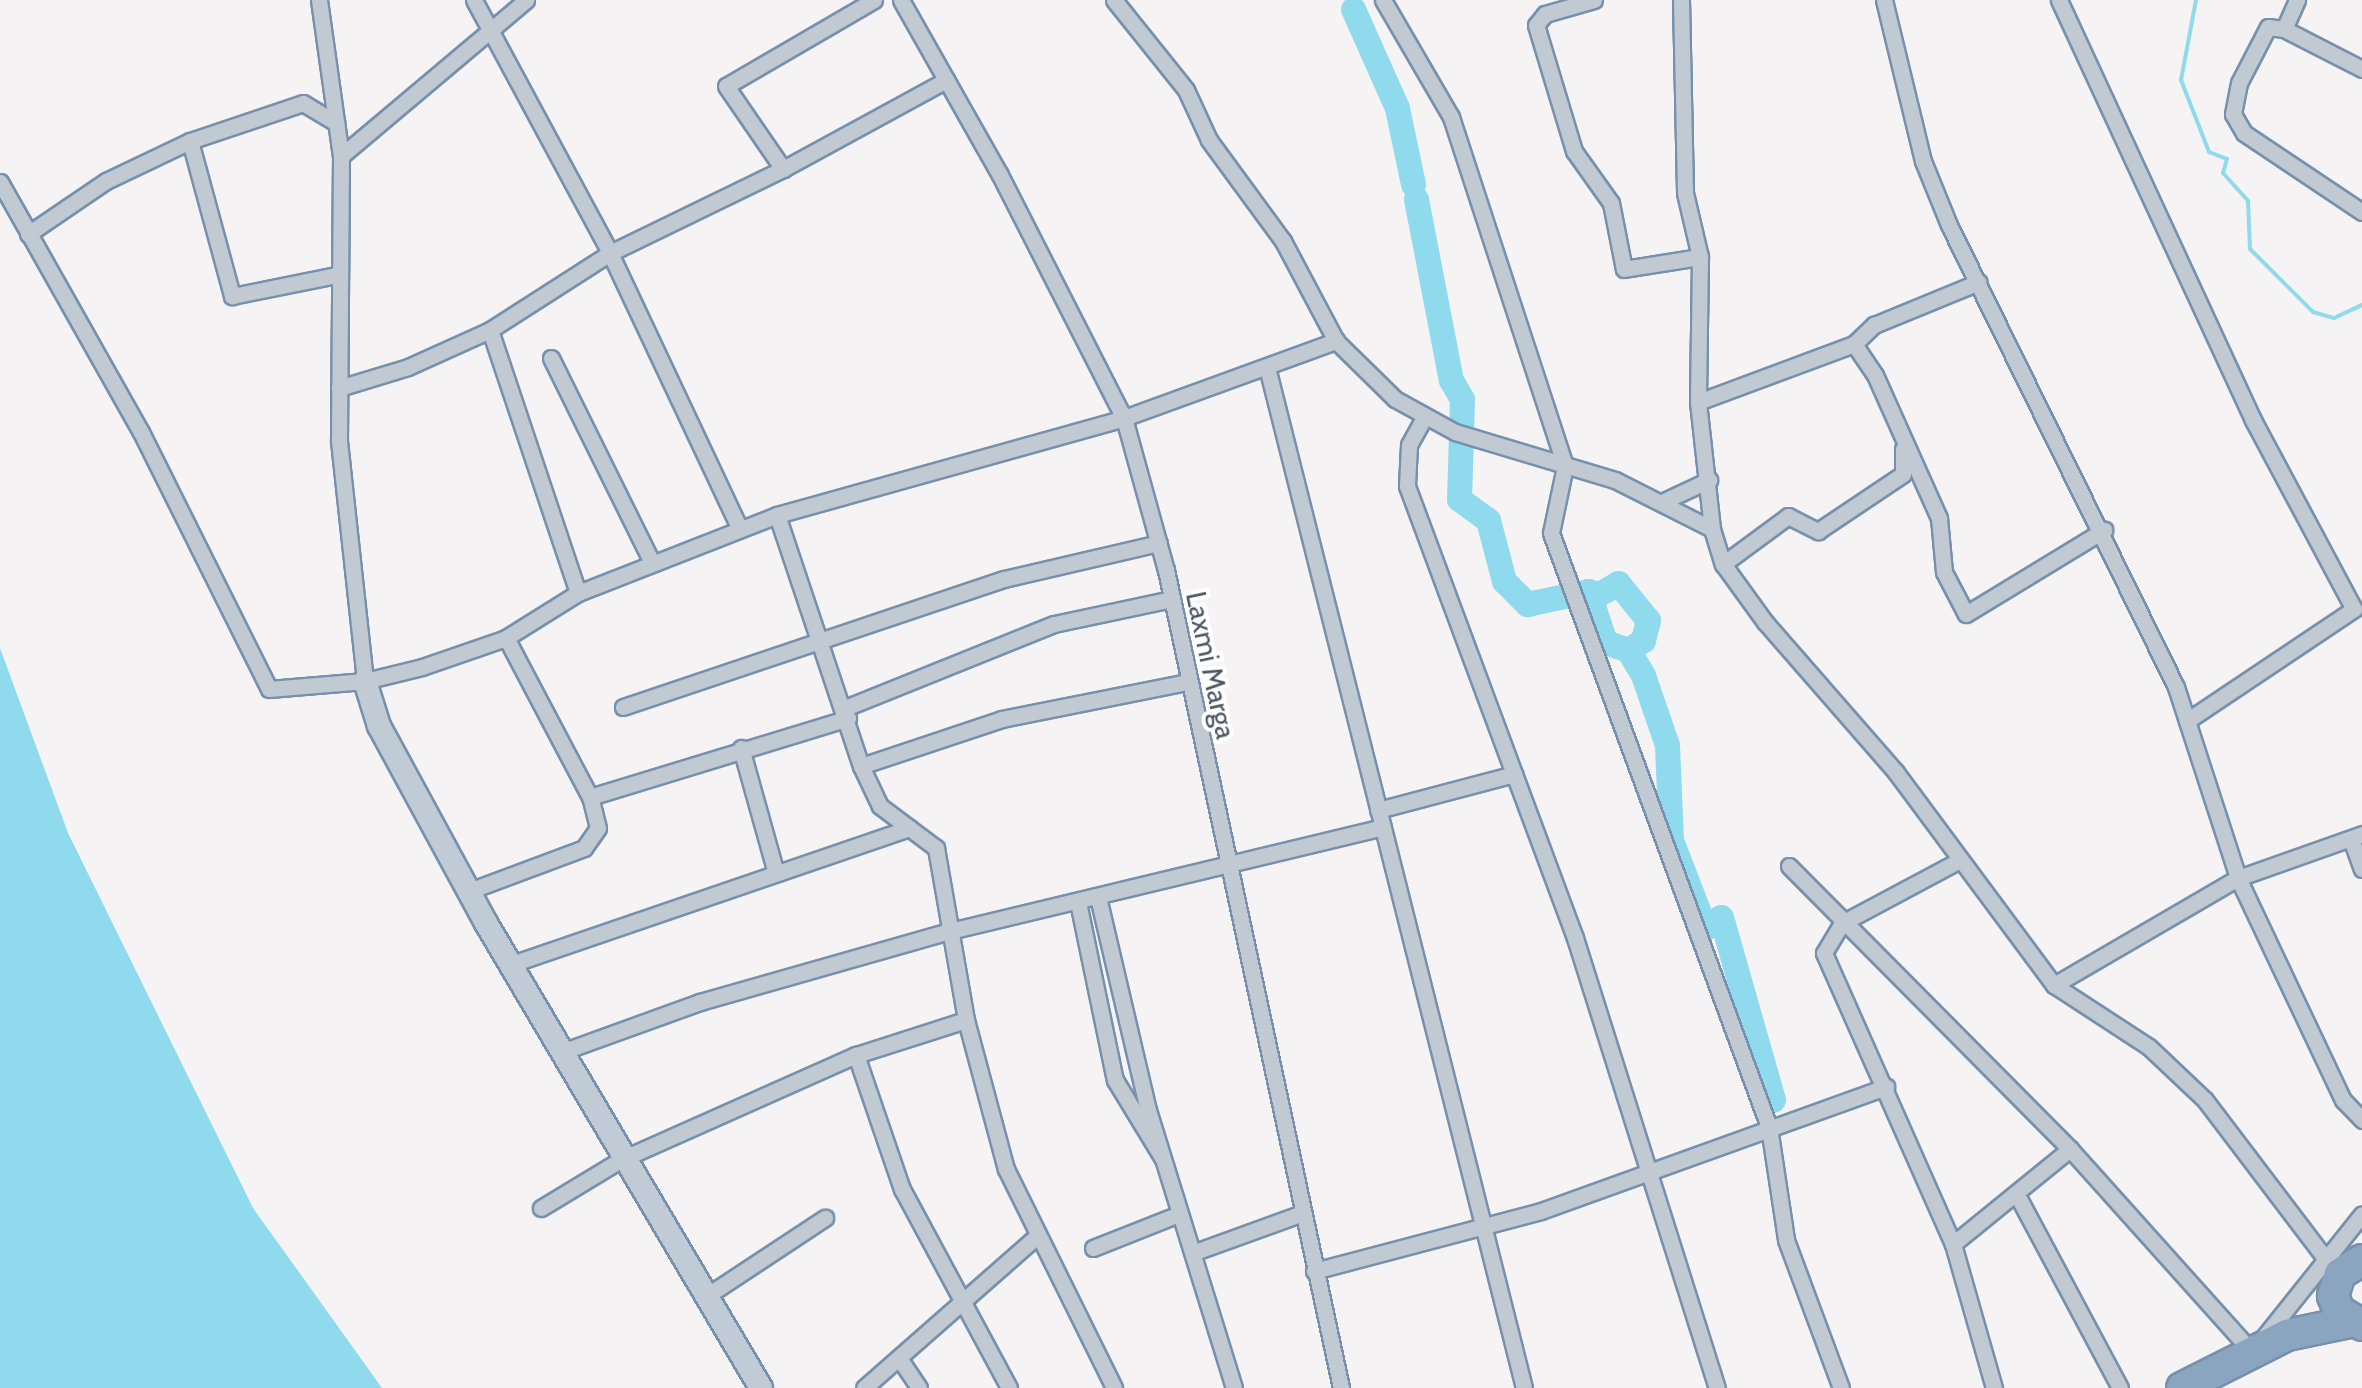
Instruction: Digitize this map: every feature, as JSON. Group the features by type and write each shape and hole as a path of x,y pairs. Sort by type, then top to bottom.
{"highway":[{"path":"2182,1388 2287,1335 2333,1296 2340,1274 2361,1258"},
{"path":"2333,1296 2356,1324"},
{"path":"2287,1335 2356,1324"}],"street":[{"path":"319,0 341,156 336,275 339,441 365,681 380,726 558,1053 761,1388"},
{"path":"474,0 492,26 610,252 740,529"},
{"path":"341,156 526,0"},
{"path":"783,169 726,86 874,0"},
{"name":"Laxmi Marga","path":"901,0 1124,418 1172,599 1300,1214 1341,1388"},
{"path":"1114,0 1186,90 1209,140 1283,241 1336,341 1395,399 1463,435 1664,501 1712,530"},
{"path":"1384,0 1451,117 1565,466 1551,533 1769,1127 1786,1240 1841,1388"},
{"path":"1594,0 1545,14 1536,26 1574,152 1611,203 1624,269 1700,257"},
{"path":"1680,0 1685,193 1700,257 1698,402 1712,530 1723,564 1960,860 2054,985 2148,1047 2205,1100 2325,1258"},
{"path":"1884,0 1923,161 1979,282 2104,530 2187,721 2238,878 2343,1100 2362,1120"},
{"path":"2060,0 2254,420 2358,615 2187,721"},
{"path":"2284,29 2297,0"},
{"path":"2361,66 2284,29 2268,27 2239,83 2233,114 2244,133 2362,212"},
{"path":"340,388 408,367 490,330 610,252 783,169 946,80"},
{"path":"28,234 106,181 190,141 303,103 336,123"},
{"path":"190,141 232,296 336,275"},
{"path":"0,182 142,432 269,690 365,681 506,638 578,593 777,514 1124,418 1336,341"},
{"path":"1698,402 1854,344 1874,325 1979,282"},
{"path":"490,330 578,593"},
{"path":"1854,344 1875,374 1939,518 1944,572 1966,614 2104,530"},
{"path":"552,358 652,562"},
{"path":"1267,366 1524,1388"},
{"path":"1425,416 1410,445 1407,486 1514,774 1650,1172 1716,1388"},
{"path":"1723,564 1788,516 1818,531 1902,474 1904,442"},
{"path":"1664,501 1709,480"},
{"path":"777,514 846,713 860,766 880,806 936,848 966,1020 1006,1168 1114,1388"},
{"path":"623,707 1070,560 1159,543"},
{"path":"590,797 846,713 1036,630 1172,599"},
{"path":"469,891 584,848 598,828 590,797 506,638"},
{"path":"860,766 1002,720 1188,682"},
{"path":"741,748 775,870"},
{"path":"558,1053 700,1002 950,932 1228,865 1514,774"},
{"path":"510,965 775,870 908,828"},
{"path":"2054,985 2238,878 2356,836 2362,869"},
{"path":"1960,860 1842,923 1824,953 1953,1244 1994,1388"},
{"path":"1789,866 2070,1149 2252,1352 2362,1214"},
{"path":"1098,897 1179,1214 1195,1252 1234,1388"},
{"path":"1078,902 1115,1080 1146,1140 1165,1160"},
{"path":"540,1208 622,1159 856,1055 966,1020"},
{"path":"856,1055 902,1190 1009,1388"},
{"path":"1314,1271 1482,1227 1650,1172 1886,1087"},
{"path":"1953,1244 2070,1149"},
{"path":"2016,1193 2120,1388"},
{"path":"1093,1248 1179,1214"},
{"path":"1195,1252 1300,1214"},
{"path":"706,1296 825,1218"},
{"path":"864,1388 1037,1236"},
{"path":"899,1358 919,1388"}],"water":[{"path":"0,648 68,833 253,1208 382,1388 0,1388"}],"waterway":[{"path":"2196,0 2181,80 2209,152 2227,159 2223,173 2248,201 2250,249 2313,312 2334,318 2362,305"},
{"path":"1353,9 1397,108 1413,184"},
{"path":"1416,199 1451,380 1462,399 1459,499 1488,520 1504,581 1527,604 1588,591 1605,642 1628,650 1643,675 1667,745 1671,840 1705,928 1721,917 1773,1100"},
{"path":"1588,591 1599,594 1618,583 1648,620 1643,640 1628,650"}]}
